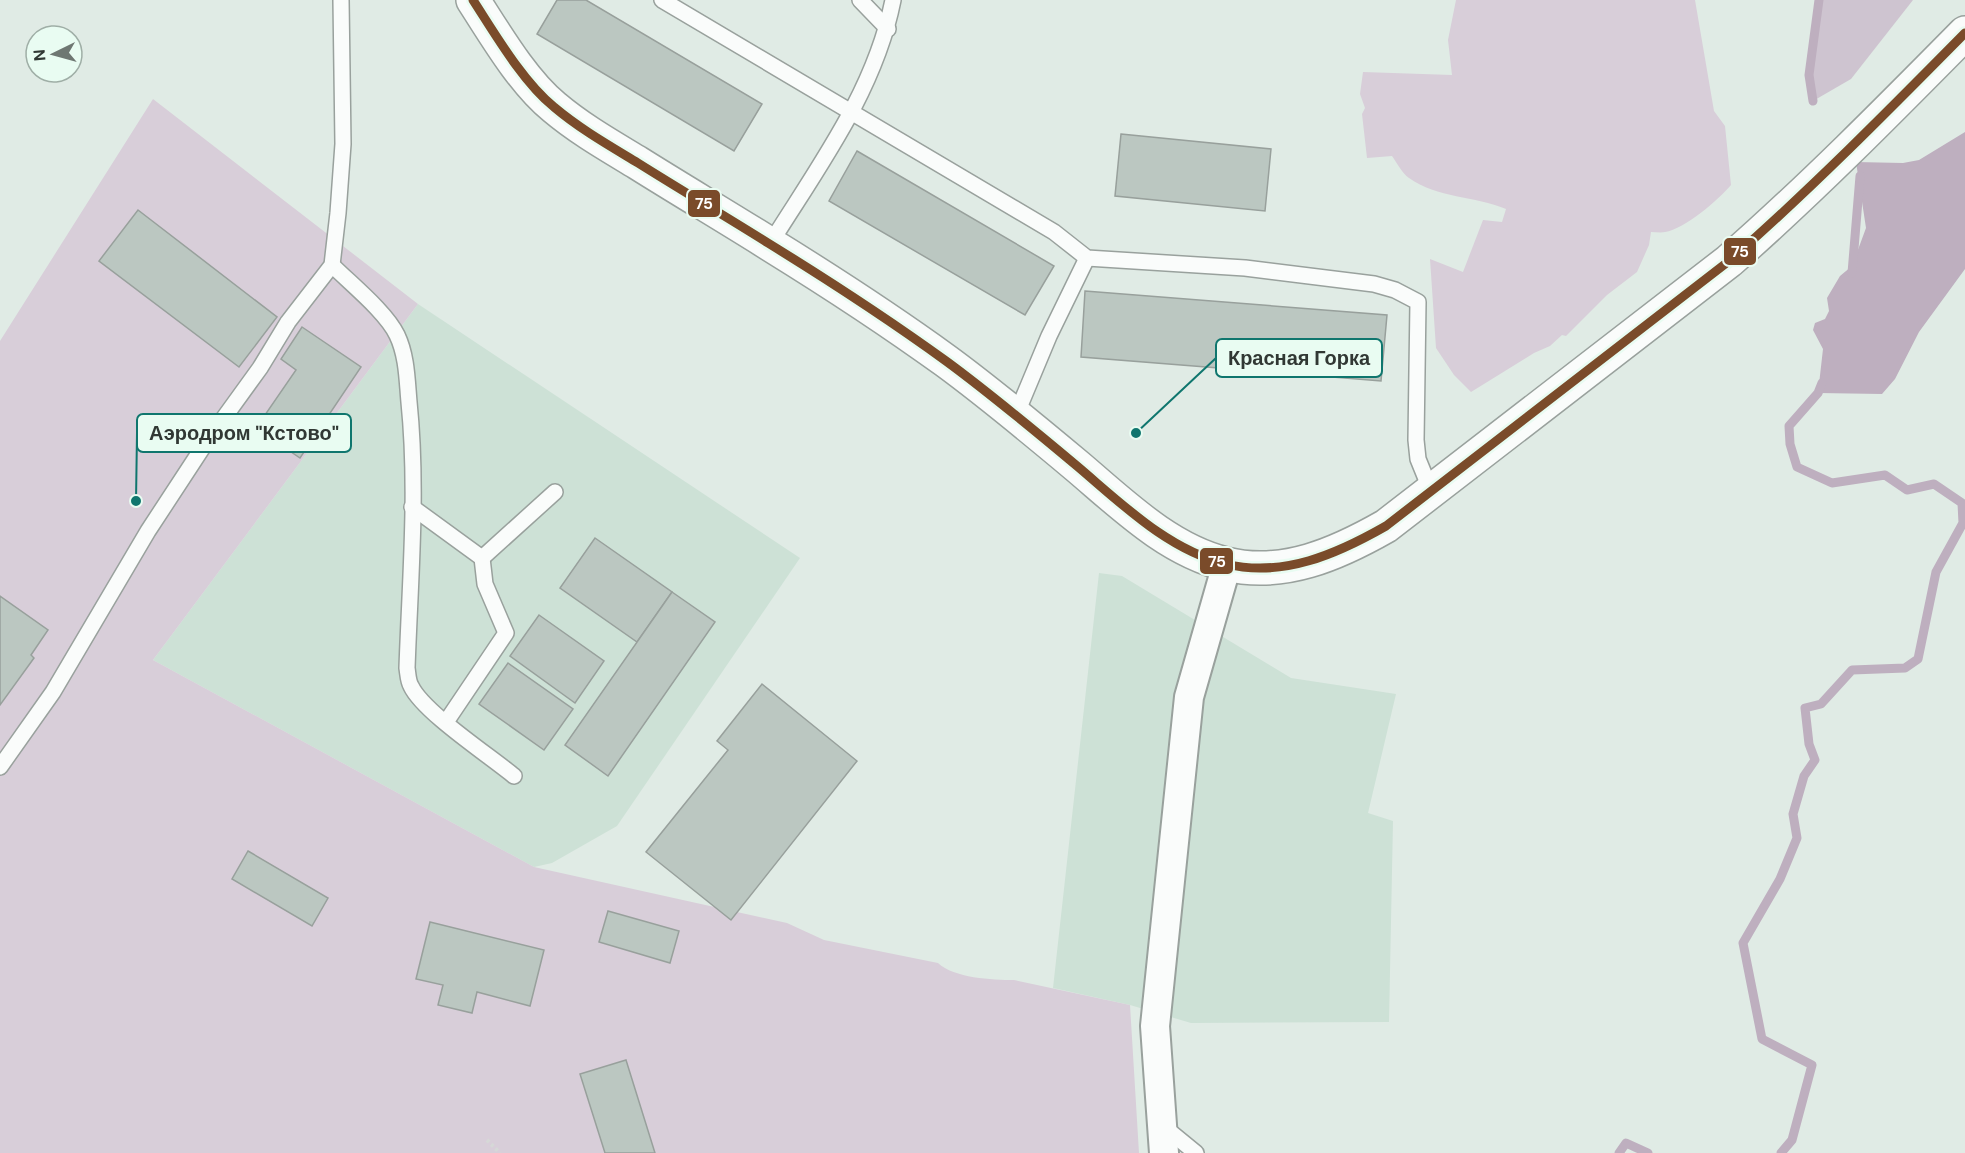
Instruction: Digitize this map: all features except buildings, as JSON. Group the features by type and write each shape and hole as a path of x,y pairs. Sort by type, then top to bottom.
{"street":[{"path":"473,0 522,72 552,106 588,132 770,244 915,340 1016,415 1137,516 1194,554 1227,564 1257,568 1286,566 1323,558 1353,545 1386,526 1729,261 1768,227 1889,111 1965,33"},
{"path":"1163,1140 1155,1026 1189,698 1227,564"}],"lane":[{"path":"0,767 53,692 148,531 205,444 260,368 288,322 332,265 343,144 341,0"},
{"path":"662,0 1054,232 1087,258 1245,268 1374,284 1395,290 1418,302 1416,440 1418,459 1431,491"},
{"path":"860,0 888,29"},
{"path":"770,244 852,113 888,29 893,0"},
{"path":"1016,415 1049,336 1087,258"},
{"path":"332,265 379,310 397,334 405,363 413,435 407,668 410,686 420,700 514,776"},
{"path":"482,558 555,492"},
{"path":"412,507 482,558 484,584 506,633 446,722"},
{"path":"1163,1140 1196,1153"}],"path":[{"path":"487,1140 500,1153"}],"shaded area":[{"path":"1456,0 1695,0 1714,111 1725,126 1731,185 1710,206 1691,220 1673,230 1651,232 1649,245 1637,272 1607,295 1566,336 1562,335 1550,346 1534,353 1471,392 1454,375 1436,348 1430,259 1463,272 1483,220 1502,222 1506,209 1420,185 1406,176 1392,156 1367,158 1362,114 1365,108 1360,94 1363,72 1452,75 1448,40"},
{"path":"1819,0 1913,0 1851,79 1813,101 1809,75"},
{"path":"153,99 418,304 153,660 534,867 787,923 824,940 938,963 963,975 985,979 1014,980 1130,1005 1139,1153 0,1153 0,341"},
{"path":"1965,132 1965,269 1919,332 1895,379 1882,394 1818,393 1823,349 1813,330 1815,323 1825,319 1829,311 1827,298 1840,276 1852,266 1866,228 1856,162 1903,163 1919,160"},
{"path":"418,304 800,558 617,826 552,863 534,867 153,660"},
{"path":"1099,573 1122,576 1291,678 1396,694 1368,813 1393,821 1389,1022 1191,1023 1130,1005 1053,988"}],"waterway":[{"path":"1813,101 1809,75 1819,0"},
{"path":"1852,273 1860,176"},
{"path":"1781,1153 1792,1140 1812,1065 1762,1039 1743,943 1780,879 1797,838 1793,814 1804,776 1815,760 1809,744 1805,708 1821,704 1852,670 1905,668 1918,659 1936,572 1963,523 1962,503 1934,484 1907,490 1885,475 1832,483 1797,467 1790,444 1789,426 1818,393 1822,383"},
{"path":"1619,1153 1626,1143 1648,1153"}],"transit line":[{"name":"75","path":"473,0 531,85 574,123 813,271 924,345 996,399 1129,510 1165,537 1205,557 1247,568 1289,566 1309,561 1348,546 1386,526 1729,261 1819,178 1965,33"}],"place":[{"name":"Красная Горка","path":"1136,433"},
{"name":"Аэродром \"Кстово\"","path":"136,501"}]}
